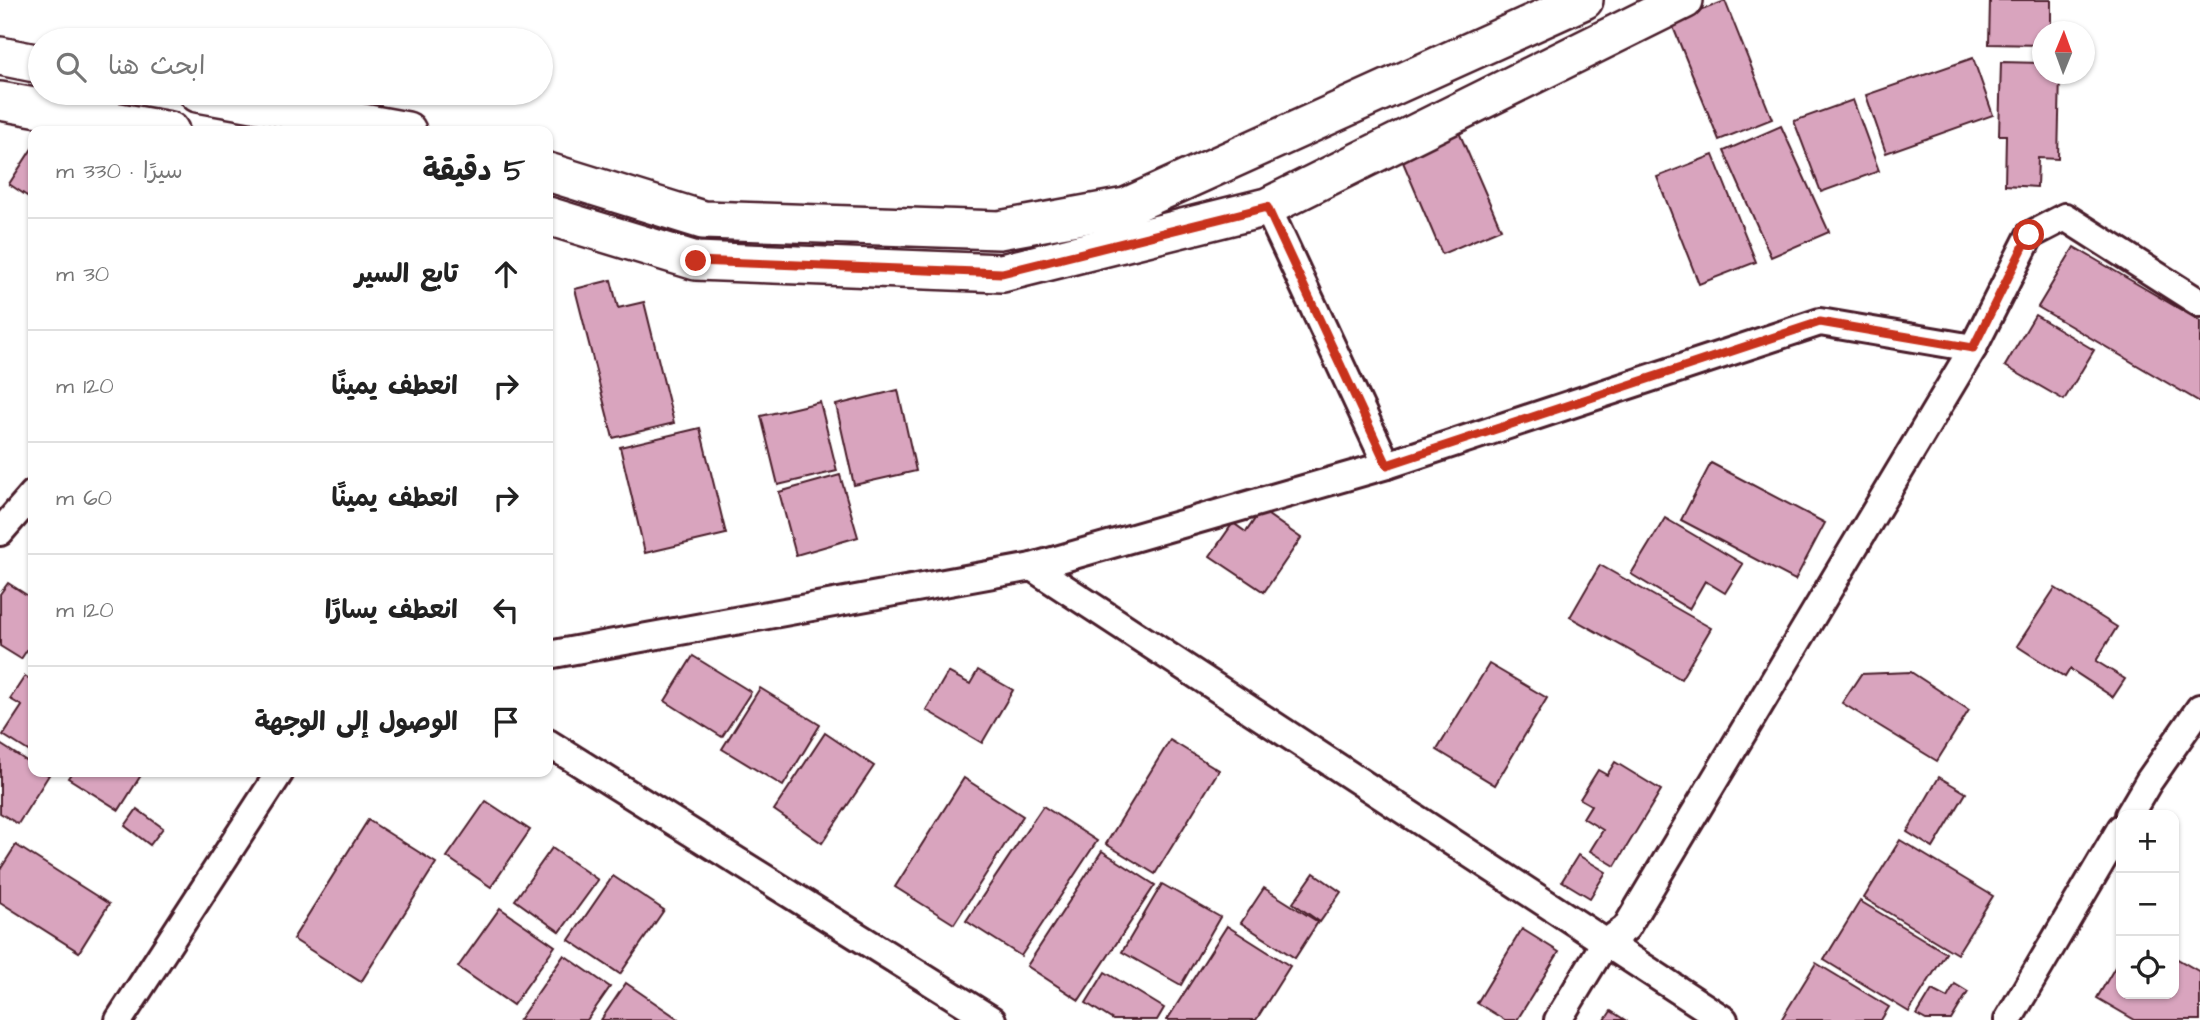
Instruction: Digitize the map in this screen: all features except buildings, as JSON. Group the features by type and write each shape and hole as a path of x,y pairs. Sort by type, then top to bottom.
{"street":[{"path":"553,174 703,220 999,230 1126,207 1584,0"},
{"path":"553,218 696,261 1002,273 1267,207 1684,0"},
{"path":"0,56 28,62"},
{"path":"0,101 142,126"},
{"path":"264,105 380,126"},
{"path":"1267,207 1387,465"},
{"path":"1558,1020 1604,944 1626,928 1973,348 2029,235 2065,217 2200,303"},
{"path":"553,653 1032,568 1387,465 1820,322 1973,348"},
{"path":"0,532 28,501"},
{"path":"1032,568 1724,1020"},
{"path":"2132,810 2200,708"},
{"path":"553,746 992,1020"},
{"path":"119,1020 278,777"},
{"path":"2008,1020 2116,836"}],"route":[{"path":"696,261 1002,273 1267,207 1387,465 1820,322 1973,348 2029,235"}]}
